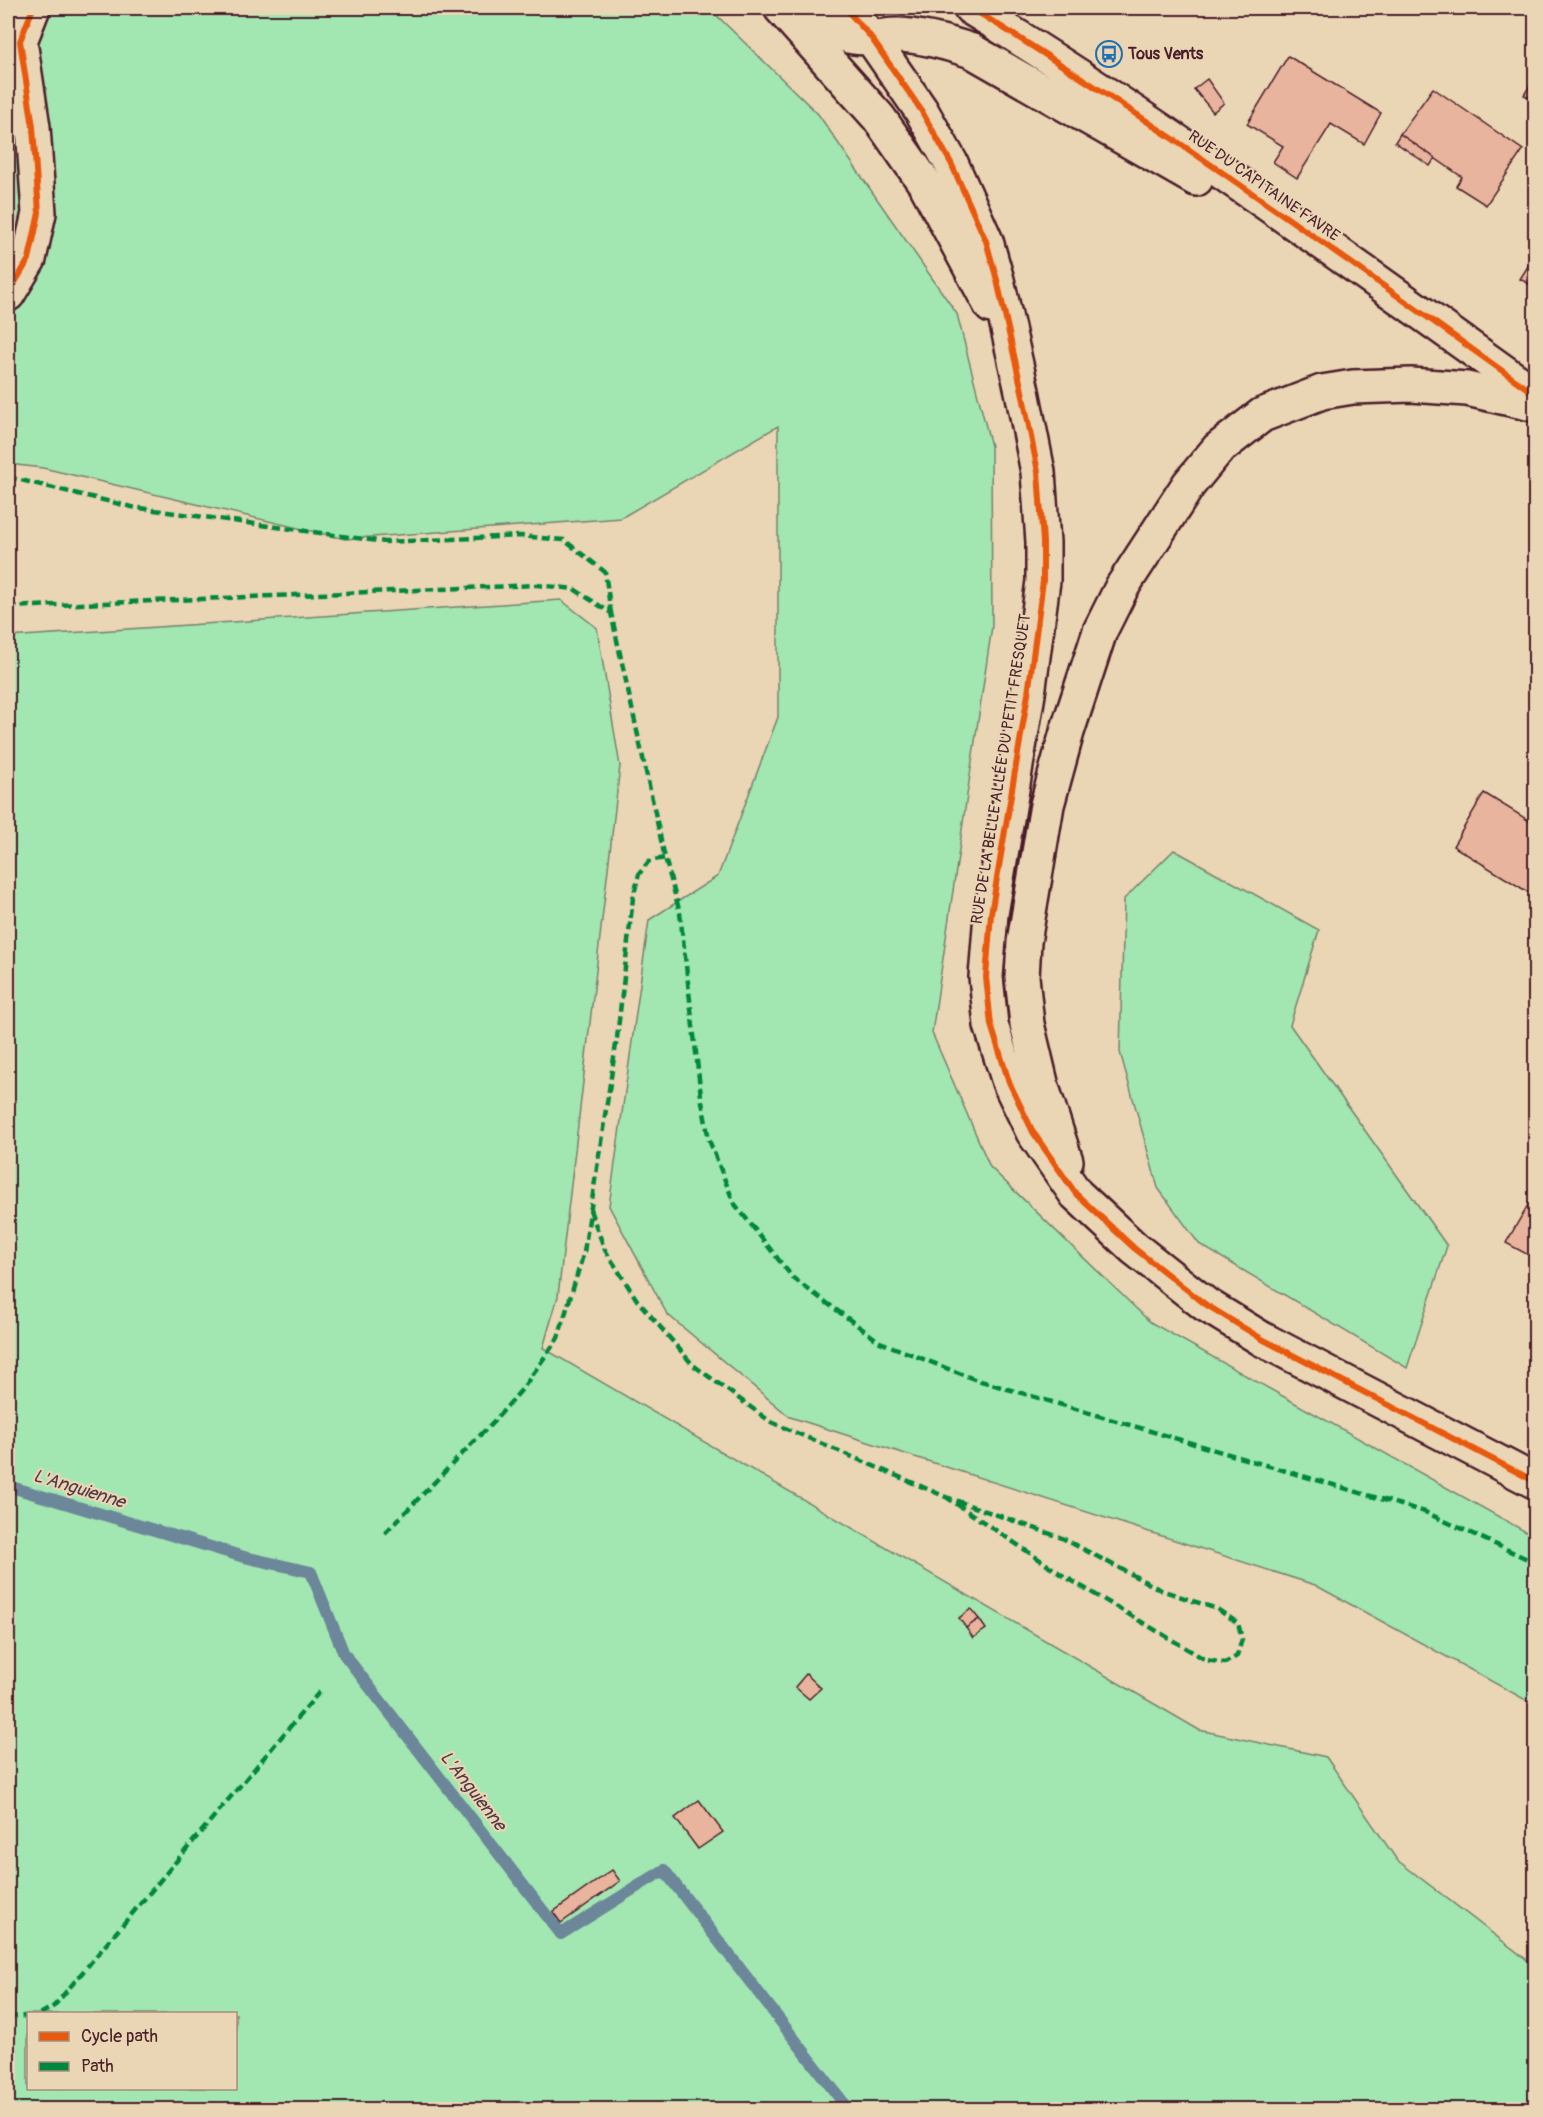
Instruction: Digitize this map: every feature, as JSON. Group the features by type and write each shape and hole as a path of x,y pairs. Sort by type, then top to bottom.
{"street":[{"path":"8,294 29,259 39,213 33,127 20,41 33,8"},
{"name":"RUE DE LA BELLE ALLÉE DU PETIT FRESQUET","path":"845,8 870,36 921,110 951,163 987,241 998,280 1038,472 1043,581 1029,684 991,914 986,977 991,1025 1009,1082 1033,1132 1076,1194 1134,1248 1205,1304 1263,1339 1536,1482"},
{"name":"RUE DU CAPITAINE FAVRE","path":"971,8 1101,90 1536,395"},
{"name":"RUE DE LA BELLE ALLÉE DU PETIT FRESQUET","path":"801,13 926,185 1009,339"},
{"name":"RUE DU CAPITAINE FAVRE","path":"801,13 854,37 915,37 948,42 972,51 1385,287"},
{"name":"RUE DE LA BELLE ALLÉE DU PETIT FRESQUET","path":"1076,1194 1042,1087 1027,1024 1022,977 1024,942 1047,805 1067,732 1100,631 1122,587 1189,484 1218,449 1262,415 1322,392 1411,385 1467,390 1536,405"}],"green space":[{"path":"8,8 709,8 818,114 957,314 991,446 992,626 932,1033 990,1167 1150,1322 1535,1537 1535,1705 1315,1585 790,1417 667,1314 609,1206 649,920 718,876 778,717 778,426 621,518 345,539 43,468 8,464"},
{"path":"561,600 597,628 620,766 558,1296 543,1348 1199,1730 1326,1757 1397,1860 1535,1966 1535,2109 8,2110 8,637"},
{"path":"1174,850 1319,930 1290,1025 1447,1246 1407,1368 1199,1244 1158,1188 1120,1052 1124,899"}],"building":[{"path":"1288,56 1381,113 1364,144 1331,124 1297,178 1273,162 1283,146 1247,124"},
{"path":"1536,76 1536,101 1524,95"},
{"path":"1207,79 1224,103 1213,112 1194,89"},
{"path":"1433,88 1523,150 1486,205 1456,186 1462,177 1400,134"},
{"path":"1400,134 1435,158 1430,166 1395,142"},
{"path":"1536,255 1536,288 1520,279"},
{"path":"1484,793 1536,825 1536,887 1531,894 1453,846"},
{"path":"1536,1191 1536,1259 1506,1243"},
{"path":"971,1609 979,1619 966,1628 959,1618"},
{"path":"979,1619 986,1629 973,1638 966,1628"},
{"path":"806,1674 821,1688 809,1699 795,1687"},
{"path":"699,1800 723,1832 698,1849 675,1818"},
{"path":"612,1870 620,1881 561,1923 553,1912"}],"waterway":[{"name":"L'Anguienne","path":"8,1486 244,1557 311,1572 344,1654 561,1934 664,1870 849,2110"}],"marked path":[{"path":"8,477 132,507 385,542 520,536 564,540 605,572 611,613"},
{"path":"8,607 537,585 574,589 611,613 665,858 680,913 701,1096 709,1140 734,1203 793,1278 880,1342 974,1379 1425,1512 1536,1563"},
{"path":"385,1533 497,1418 523,1388 558,1338 584,1252 617,1038 633,898 639,874 649,861 665,858"},
{"path":"590,1210 605,1250 637,1300 693,1365 771,1422 946,1497 1062,1538 1161,1590 1217,1609 1238,1623 1242,1639 1237,1656 1225,1663 1206,1660 1064,1576 946,1497"},
{"path":"44,2012 54,2006 321,1690"},
{"path":"8,2017 27,2016"}],"cycle path":[{"path":"8,294 29,259 39,213 33,127 20,41 33,8"},
{"path":"845,8 870,36 921,110 951,163 986,241 1022,391 1038,472 1043,581 1028,694 991,914 986,977 991,1025 1009,1082 1033,1132 1076,1194 1134,1248 1205,1304 1262,1339 1536,1482"},
{"path":"971,8 1186,148 1327,245 1536,395"}],"place":[{"name":"Tous Vents","path":"1109,54"}]}
